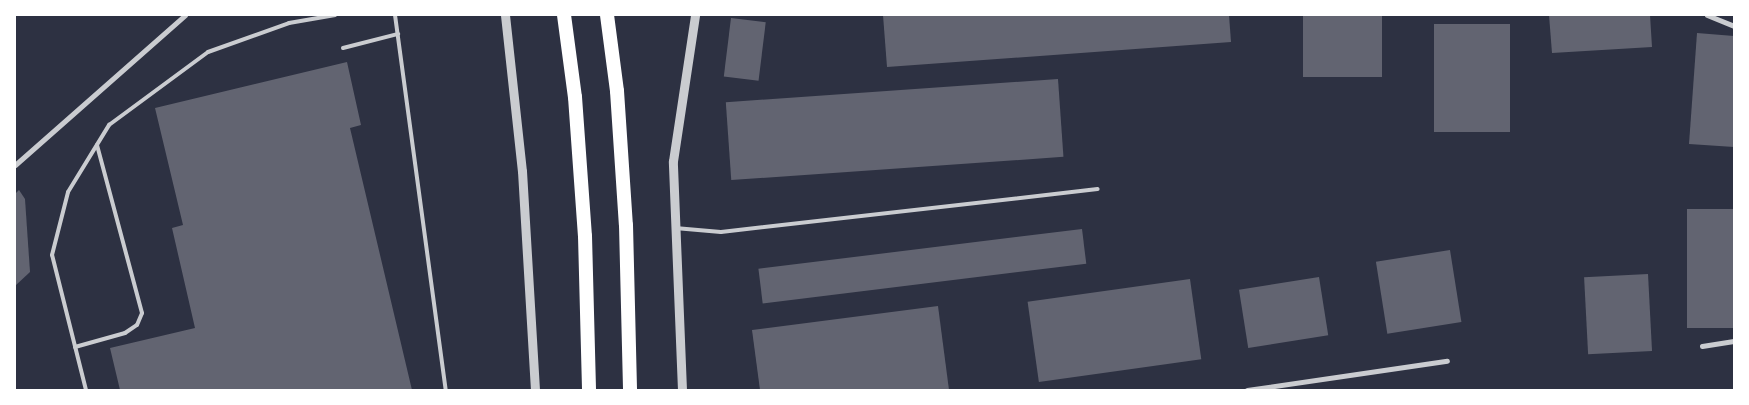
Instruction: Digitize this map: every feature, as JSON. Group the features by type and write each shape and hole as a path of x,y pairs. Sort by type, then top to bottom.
{"highway":[{"path":"564,15 579,146 590,390"},
{"path":"607,15 617,91 626,225 630,390"}],"street":[{"path":"15,165 185,15"},
{"path":"505,15 522,171 535,390"},
{"path":"682,390 682,328 674,228 673,161 695,15"},
{"path":"1707,15 1734,26"},
{"path":"1702,346 1734,341"},
{"path":"1247,390 1447,361"}],"lane":[{"path":"86,390 52,254 68,192 109,125 208,52 289,23 335,15"},
{"path":"396,15 446,390"},
{"path":"343,48 398,34"},
{"path":"75,347 125,333 137,325 142,313 97,144"},
{"path":"674,228 721,232 1098,189"}],"building":[{"path":"883,15 1229,15 1231,42 887,67"},
{"path":"1303,15 1382,15 1382,77 1303,77"},
{"path":"1549,15 1650,15 1652,47 1552,53"},
{"path":"731,18 766,22 759,81 724,77"},
{"path":"1434,24 1510,24 1510,132 1434,132"},
{"path":"1697,33 1734,36 1734,147 1689,144"},
{"path":"347,62 361,125 350,128 412,390 120,390 110,348 195,328 172,228 183,225 155,108"},
{"path":"1058,79 1063,157 731,180 726,102"},
{"path":"19,190 25,199 30,272 15,286 15,194"},
{"path":"1687,209 1734,209 1734,328 1687,328"},
{"path":"1082,229 1086,264 763,303 758,269"},
{"path":"1450,250 1461,322 1387,334 1376,262"},
{"path":"1648,274 1652,351 1588,354 1584,277"},
{"path":"1319,277 1328,335 1248,348 1239,290"},
{"path":"1190,279 1201,359 1039,382 1028,302"},
{"path":"938,306 949,390 760,390 752,330"}]}
